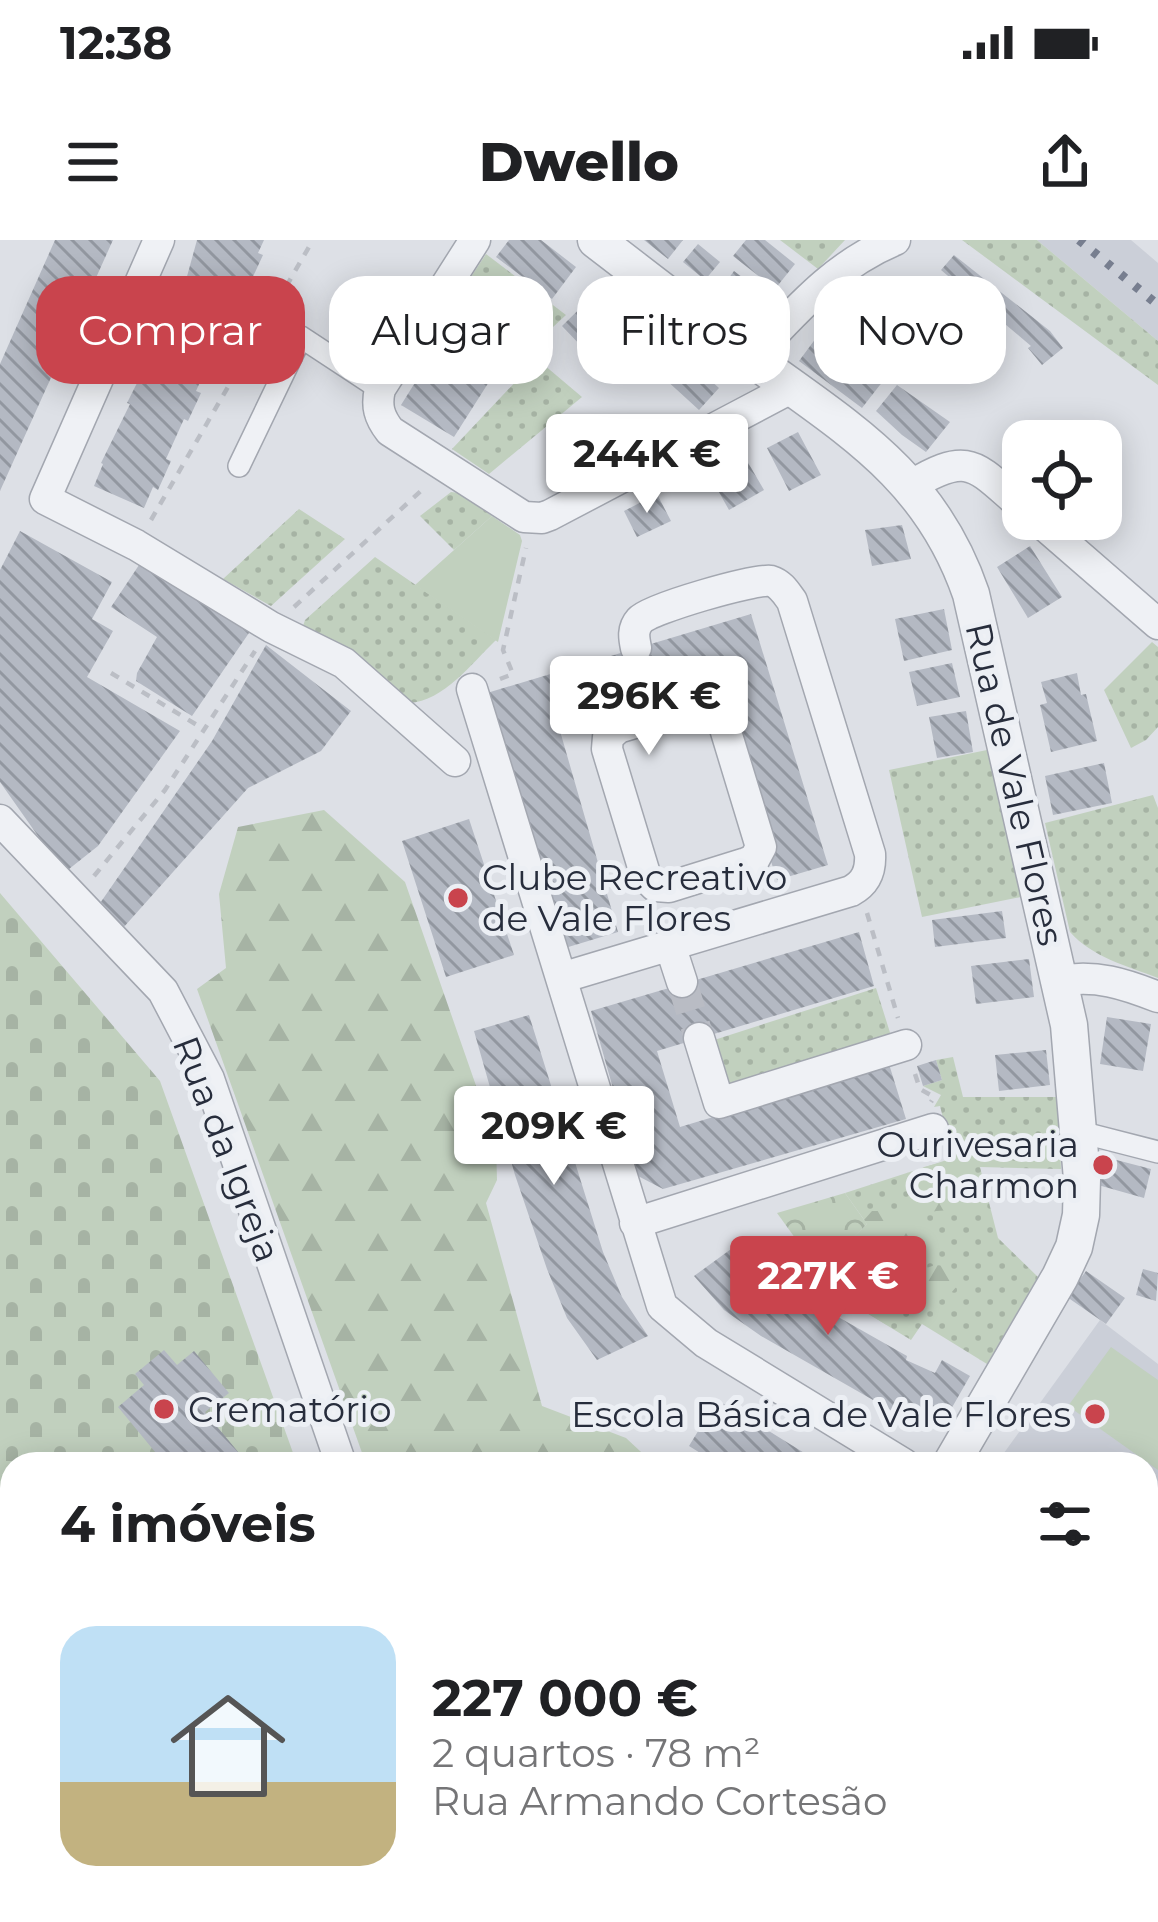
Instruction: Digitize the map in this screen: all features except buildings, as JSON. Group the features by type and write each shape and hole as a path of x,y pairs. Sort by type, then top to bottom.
{"street":[{"path":"159,240 45,499 136,545 272,627 344,662 455,761"},
{"path":"475,240 380,389 377,402 390,431 516,513 532,518 550,515 793,387"},
{"name":"Rua de Vale Flores","path":"596,240 643,276"},
{"path":"790,317 824,282 895,240"},
{"path":"239,466 301,337 380,389"},
{"name":"Rua de Vale Flores","path":"789,384 880,453 940,527 963,571 1069,1025 1080,1132 1081,1215 1074,1247 958,1452"},
{"path":"910,486 937,470 969,464 1002,490"},
{"path":"1061,540 1158,624"},
{"path":"561,978 859,887 868,873 870,854 786,592 771,581 749,583 650,612 634,630 636,648"},
{"path":"472,689 662,1306 706,1343 884,1452"},
{"path":"711,704 720,712 761,842 754,860 669,887 655,886 646,878 606,743 618,728 654,707 711,704"},
{"name":"Rua da Igreja","path":"0,820 163,992 209,1079 336,1452"},
{"path":"670,945 682,982"},
{"path":"1060,981 1100,978 1158,997"},
{"path":"699,1038 719,1102 906,1045"},
{"path":"634,1223 933,1130"},
{"path":"1080,1132 1158,1152"}],"path":[{"path":"136,545 313,240"},
{"path":"73,897 165,790 272,627 447,467"},
{"path":"472,689 512,674 503,650 532,518"},
{"path":"111,673 202,728"},
{"path":"859,887 920,1089 934,1097 927,1110 933,1130"}],"shaded area":[{"path":"1037,240 1131,240 1158,263 1158,341"},
{"name":"Escola Básica de Vale Flores","path":"1100,1320 1158,1364 1158,1452 1005,1452"}],"green space":[{"path":"780,240 845,240 818,269"},
{"path":"962,240 1037,240 1158,341 1158,385"},
{"path":"486,254 515,276 472,276"},
{"path":"553,305 566,315 553,327"},
{"path":"553,373 582,397 489,474 452,449 513,384 553,384"},
{"path":"451,492 492,516 454,550 420,516"},
{"path":"299,509 345,539 271,606 223,579"},
{"path":"492,516 522,541 498,642 415,585"},
{"path":"375,557 496,640 456,680 422,701 409,703 380,674 374,679 303,626"},
{"path":"1152,642 1158,647 1158,727 1131,748 1104,690"},
{"path":"987,750 1021,897 922,917 889,770"},
{"path":"1153,795 1158,808 1158,978 1099,954 1070,932 1045,823"},
{"path":"324,810 405,882 496,1143 497,1180 486,1203 542,1406 626,1438 641,1452 362,1452 197,989 226,968 219,894 238,827"},
{"path":"0,893 160,1081 293,1452 0,1452"},
{"path":"876,988 892,1039 727,1091 711,1041"},
{"path":"953,1057 963,1097 1058,1097 1061,1169 980,1167 998,1238 1038,1277 987,1364 922,1324 911,1340 778,1259 801,1246 818,1270 867,1224 845,1193 953,1158 940,1106 934,1107 941,1095 923,1086 942,1080 936,1060"},
{"path":"943,1162 959,1168 961,1180 975,1187 975,1209 923,1215 933,1233 933,1255 921,1270 947,1266 957,1286 927,1306 913,1302 905,1310 895,1310 887,1325 847,1301 845,1286 838,1282 840,1263 848,1257 845,1249 867,1242 864,1220 872,1211 895,1211 901,1219 904,1208 917,1199 912,1180 924,1167"},
{"path":"845,1193 867,1224 819,1271 777,1213"},
{"path":"1111,1347 1158,1380 1158,1452 1133,1452 1068,1406"}],"tunnel":[{"path":"682,982 699,1038"}],"railway":[{"path":"1079,240 1158,305"}],"place":[{"name":"Clube Recreativo de Vale Flores","path":"458,898"},
{"name":"Ourivesaria Charmon","path":"1103,1165"},
{"name":"Crematório","path":"164,1409"},
{"name":"Escola Básica de Vale Flores","path":"1095,1414"}]}
